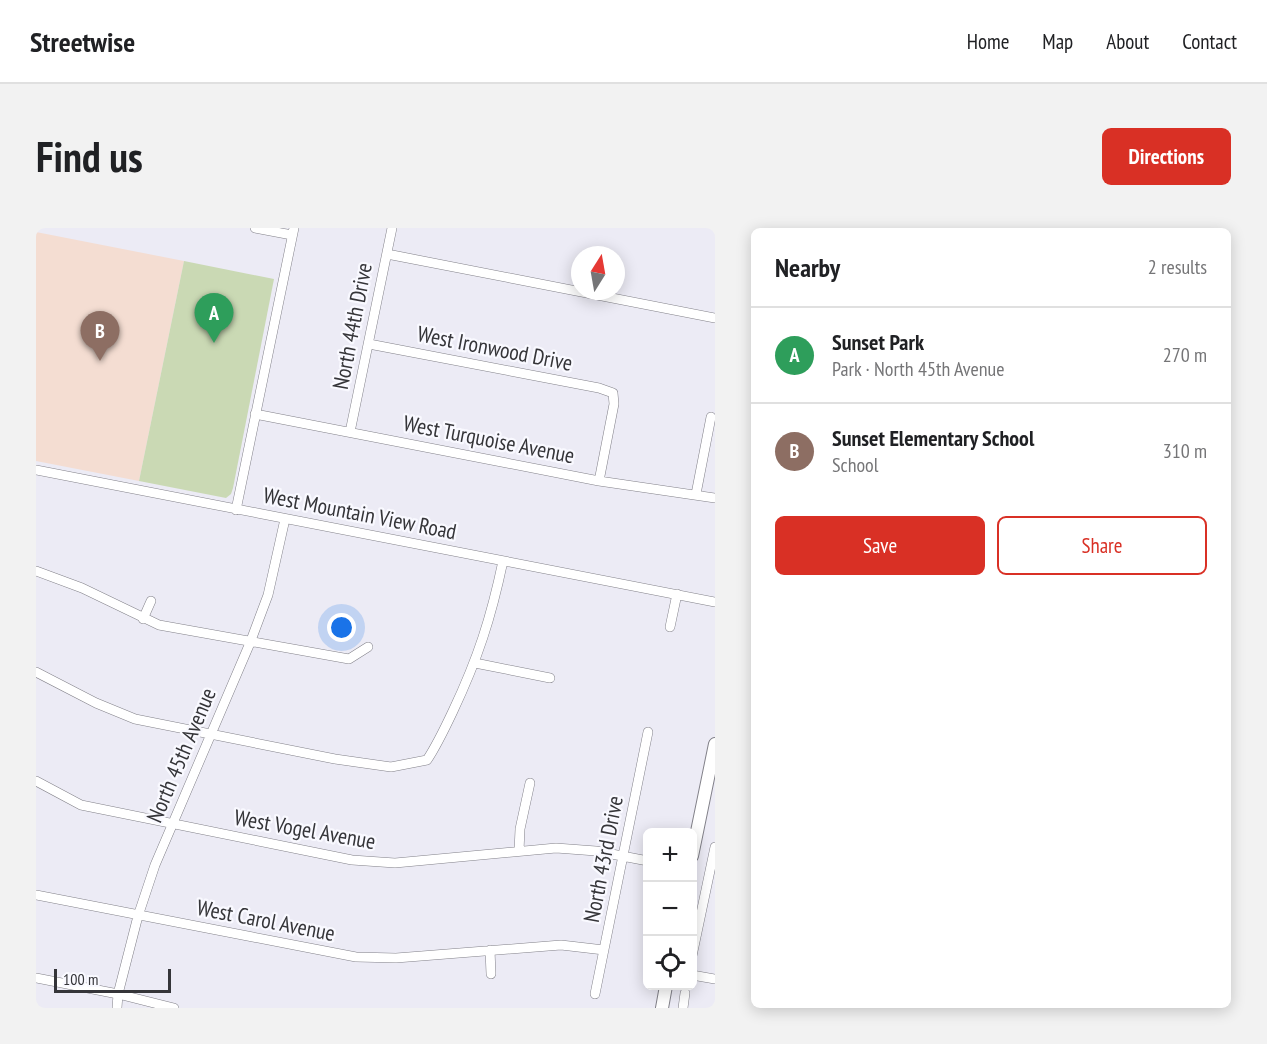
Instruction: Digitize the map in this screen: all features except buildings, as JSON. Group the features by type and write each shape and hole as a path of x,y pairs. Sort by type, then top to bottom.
{"main road":[{"path":"697,836 715,744"},
{"path":"662,1008 665,990"}],"street":[{"path":"236,510 293,232 255,228"},
{"name":"North 44th Drive","path":"350,432 392,228"},
{"path":"387,254 715,318"},
{"name":"West Ironwood Drive","path":"369,344 600,388 613,393 614,404 599,481"},
{"name":"West Turquoise Avenue","path":"255,414 599,481 715,498"},
{"path":"696,494 711,417"},
{"name":"West Mountain View Road","path":"36,470 715,602"},
{"name":"North 45th Avenue","path":"117,1008 118,994 138,916 172,825 250,643 274,572 285,519"},
{"path":"36,672 96,703 135,719 335,759 391,767 427,760 439,740 475,663 487,631 503,561"},
{"path":"36,571 82,588 143,619 178,630 349,659 369,647"},
{"path":"670,627 676,594"},
{"path":"143,619 151,601"},
{"path":"475,663 550,678"},
{"name":"North 43rd Drive","path":"595,994 648,732"},
{"name":"West Vogel Avenue","path":"36,781 81,805 352,860 395,863 519,851 577,849 643,860"},
{"path":"519,851 520,829 530,783"},
{"path":"697,939 712,874 715,847"},
{"name":"West Carol Avenue","path":"36,895 356,957 396,958 561,945 604,950"},
{"path":"490,950 491,974"},
{"path":"697,976 715,979"},
{"path":"36,978 174,1008"},
{"path":"682,1008 686,993"}],"shaded area":[{"path":"36,232 184,261 139,481 36,461"}],"green space":[{"path":"184,261 274,279 233,488 231,494 226,498 139,481"}],"place":[{"name":"Sunset Park","path":"214,343"},
{"name":"Sunset Elementary School","path":"100,361"}]}
